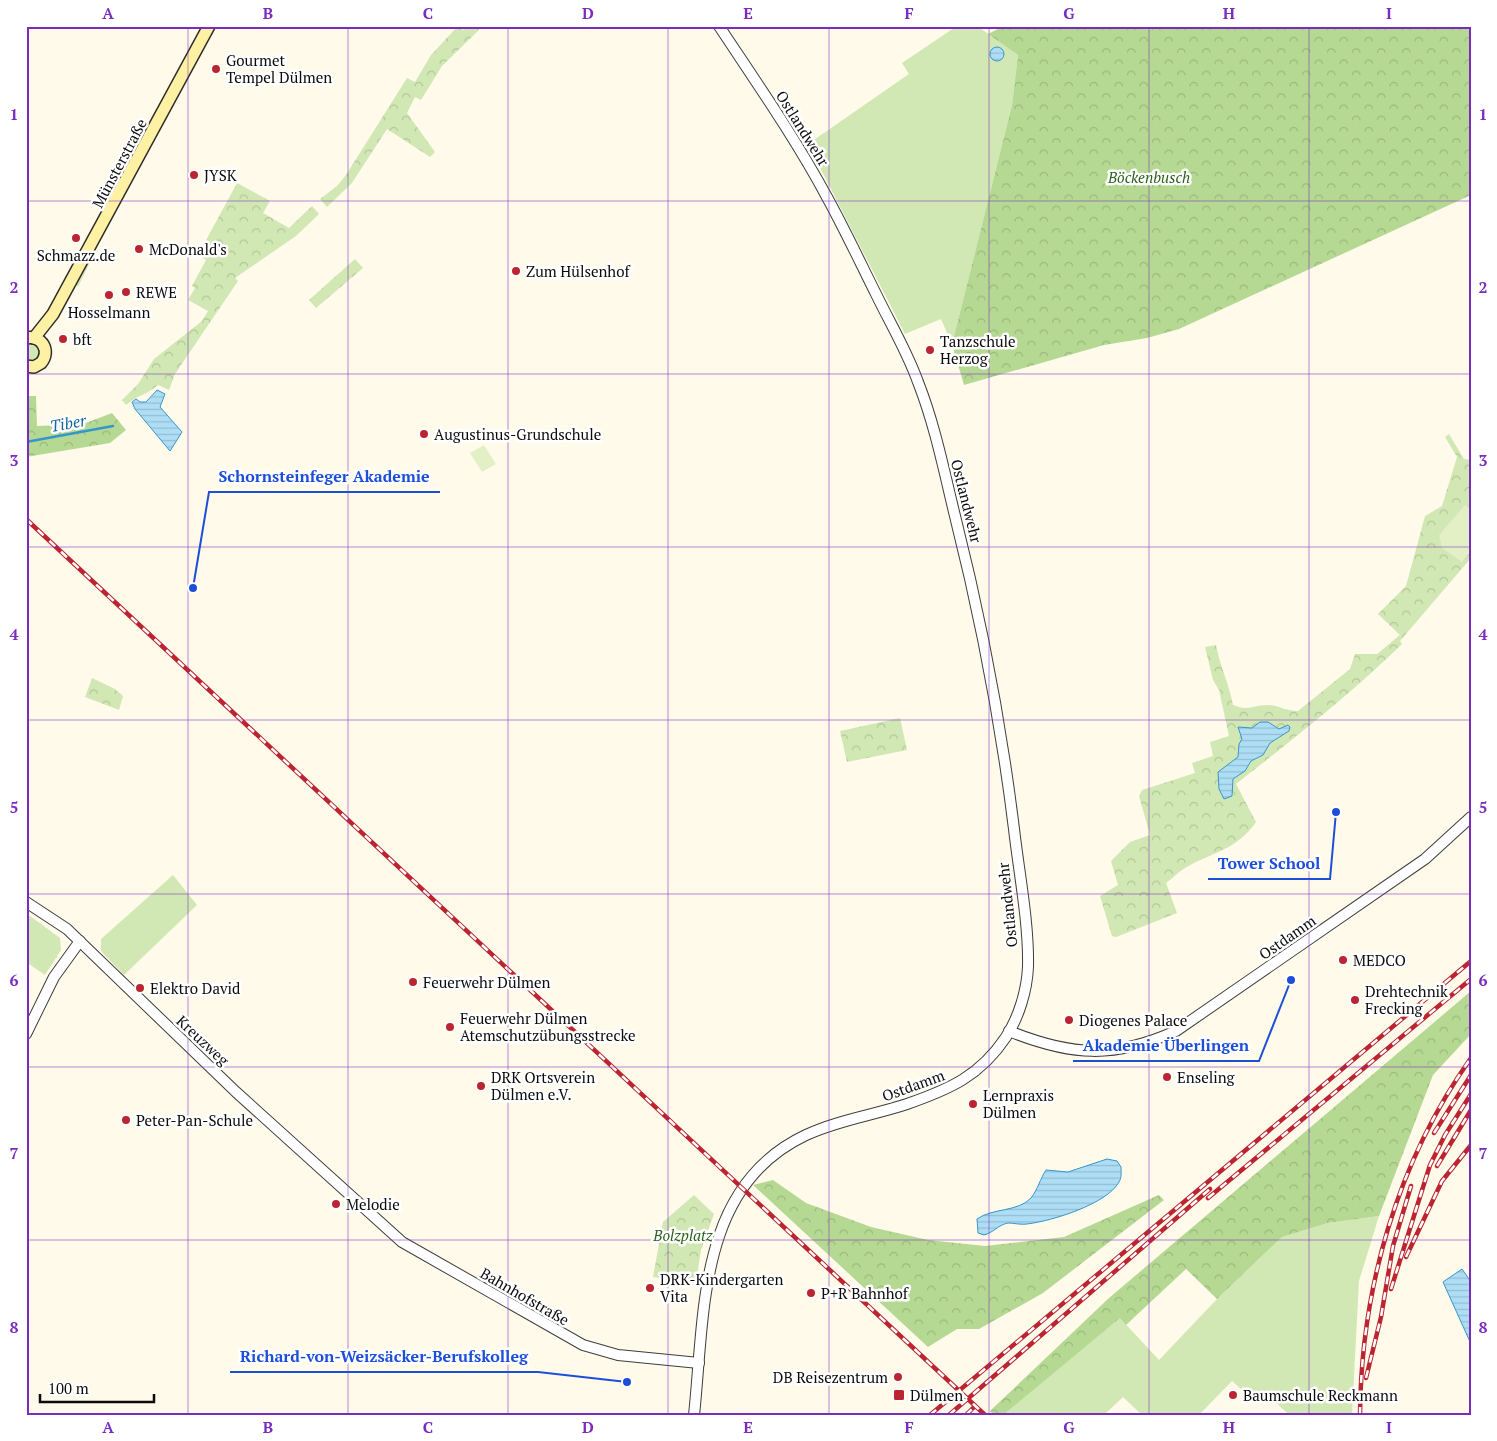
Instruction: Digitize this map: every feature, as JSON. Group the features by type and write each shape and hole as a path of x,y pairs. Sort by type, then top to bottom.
{"main road":[{"name":"Münsterstraße","path":"28,369 44,360 46,352 35,340 53,323 53,314 209,26"}],"street":[{"name":"Ostlandwehr","path":"719,26 774,108 827,196 901,342 918,381 927,409 968,567 994,692 1008,784 1028,968 1025,993 1009,1031"},
{"name":"Ostdamm","path":"694,1415 708,1281 716,1240 728,1211 744,1184 763,1163 785,1145 815,1131 887,1111 951,1088 984,1064 1009,1031 1064,1050 1100,1052 1138,1045 1176,1031 1425,859 1471,817"},
{"name":"Kreuzweg","path":"26,902 67,929 145,1006 357,1203"},
{"path":"26,1034 54,977 80,941"},
{"name":"Bahnhofstraße","path":"357,1203 402,1242 583,1345 618,1355 699,1363"}],"green space":[{"path":"458,26 463,30 467,26 483,26 442,66 421,100 415,97 407,113 435,152 430,157 387,129 352,183 327,207 320,199 337,186 346,175 407,78 415,82 431,55"},
{"path":"957,26 977,26 1018,55 1012,105 952,344 941,319 905,334 808,144 909,74 902,63"},
{"name":"Böckenbusch","path":"1004,26 1471,26 1471,195 1179,329 1147,338 1104,345 964,385 952,344 1012,105 1018,55 988,34"},
{"path":"237,183 270,201 263,213 289,228 312,206 319,214 296,236 235,278 238,281 175,374 169,390 158,385 126,405 122,400 138,384 154,359 202,321 208,311 188,300 195,288 192,286 206,260 198,255"},
{"path":"95,252 78,287 76,283"},
{"path":"355,259 363,268 316,308 309,300"},
{"path":"33,343 40,348 39,357 33,361 26,360 26,344"},
{"path":"26,396 36,396 37,426 83,424 112,413 126,430 110,443 26,457"},
{"path":"1449,434 1464,459 1471,460 1471,558 1400,641 1402,644 1342,699 1236,784 1256,822 1241,839 1185,868 1166,883 1177,913 1116,937 1112,936 1100,896 1118,885 1111,861 1130,842 1150,835 1139,796 1142,790 1195,773 1192,763 1213,756 1210,742 1229,736 1219,690 1213,680 1205,647 1216,645 1233,705 1248,708 1270,705 1298,711 1350,669 1355,654 1377,654 1400,635 1378,614 1406,586 1425,516 1442,506 1457,457 1445,437"},
{"path":"484,445 496,464 482,472 470,453"},
{"path":"1465,505 1471,510 1471,551 1462,562 1442,548 1439,535"},
{"path":"92,678 115,689 123,696 119,710 85,697"},
{"path":"900,718 907,750 847,762 840,731"},
{"path":"173,875 197,905 124,975 101,951 101,939"},
{"path":"26,913 60,938 61,950 45,975 26,962"},
{"path":"1471,991 1471,1034 1433,1075 1379,1216 1328,1223 1282,1237 1217,1299 1186,1269 1126,1325 1120,1318 1003,1415 994,1415 990,1411 1109,1298"},
{"path":"773,1180 806,1203 871,1227 928,1240 985,1246 1064,1237 1159,1195 1164,1200 1043,1293 979,1329 957,1329 928,1347 753,1185"},
{"name":"Bolzplatz","path":"694,1195 714,1214 701,1250 696,1282 653,1277 663,1222"},
{"path":"1379,1216 1359,1281 1352,1415 1289,1415 1263,1390 1252,1399 1232,1381 1199,1415 1142,1415 1123,1397 1104,1415 1002,1414 1120,1318 1159,1360 1217,1299 1282,1237 1328,1223"}],"water":[{"path":"997,47 1002,49 1004,54 1002,59 997,61 992,59 990,54 992,49"},
{"path":"157,390 165,394 160,407 182,432 170,451 135,409 132,402 136,399 140,402 146,402"},
{"path":"1260,722 1268,722 1279,729 1288,725 1290,727 1289,731 1270,743 1263,755 1251,761 1245,771 1233,779 1232,796 1224,799 1219,789 1218,772 1238,757 1239,744 1242,739 1238,727 1252,728"},
{"path":"1107,1159 1117,1161 1121,1167 1119,1182 1113,1190 1091,1204 1050,1219 1025,1224 1008,1223 984,1235 978,1233 977,1219 1026,1202 1033,1195 1046,1170 1068,1172"},
{"path":"1462,1269 1471,1282 1471,1344 1443,1282"}],"waterway":[{"name":"Tiber","path":"26,442 113,426"}],"railway":[{"path":"26,519 985,1415"},
{"path":"930,1415 1471,961"},
{"path":"1208,1198 1471,979"},
{"path":"1360,1415 1367,1321 1376,1274 1388,1228 1404,1183 1423,1140 1445,1098 1471,1058"},
{"path":"1434,1133 1471,1075"},
{"path":"1391,1289 1430,1165 1445,1135 1471,1094"},
{"path":"1437,1166 1471,1110"},
{"path":"1406,1257 1442,1181 1471,1145"},
{"path":"1366,1378 1381,1317 1393,1246 1411,1186"},
{"path":"949,1415 1210,1189"},
{"path":"966,1415 974,1407"}],"place":[{"name":"Gourmet Tempel Dülmen","path":"216,69"},
{"name":"JYSK","path":"194,175"},
{"name":"Schmazz.de","path":"76,238"},
{"name":"McDonald's","path":"139,249"},
{"name":"Zum Hülsenhof","path":"516,271"},
{"name":"REWE","path":"126,292"},
{"name":"Hosselmann","path":"109,295"},
{"name":"bft","path":"63,339"},
{"name":"Tanzschule Herzog","path":"930,350"},
{"name":"Augustinus-Grundschule","path":"424,434"},
{"name":"Schornsteinfeger Akademie","path":"193,588"},
{"name":"Tower School","path":"1336,812"},
{"name":"MEDCO","path":"1343,960"},
{"name":"Akademie Überlingen","path":"1291,980"},
{"name":"Feuerwehr Dülmen","path":"413,982"},
{"name":"Elektro David","path":"140,988"},
{"name":"Drehtechnik Frecking","path":"1355,1000"},
{"name":"Diogenes Palace","path":"1069,1020"},
{"name":"Feuerwehr Dülmen Atemschutzübungsstrecke","path":"450,1027"},
{"name":"Enseling","path":"1167,1077"},
{"name":"DRK Ortsverein Dülmen e.V.","path":"481,1086"},
{"name":"Lernpraxis Dülmen","path":"973,1104"},
{"name":"Peter-Pan-Schule","path":"126,1120"},
{"name":"Melodie","path":"336,1204"},
{"name":"DRK-Kindergarten Vita","path":"650,1288"},
{"name":"P+R Bahnhof","path":"811,1293"},
{"name":"DB Reisezentrum","path":"898,1377"},
{"name":"Richard-von-Weizsäcker-Berufskolleg","path":"627,1382"},
{"name":"Dülmen","path":"899,1395"},
{"name":"Baumschule Reckmann","path":"1233,1395"}]}
